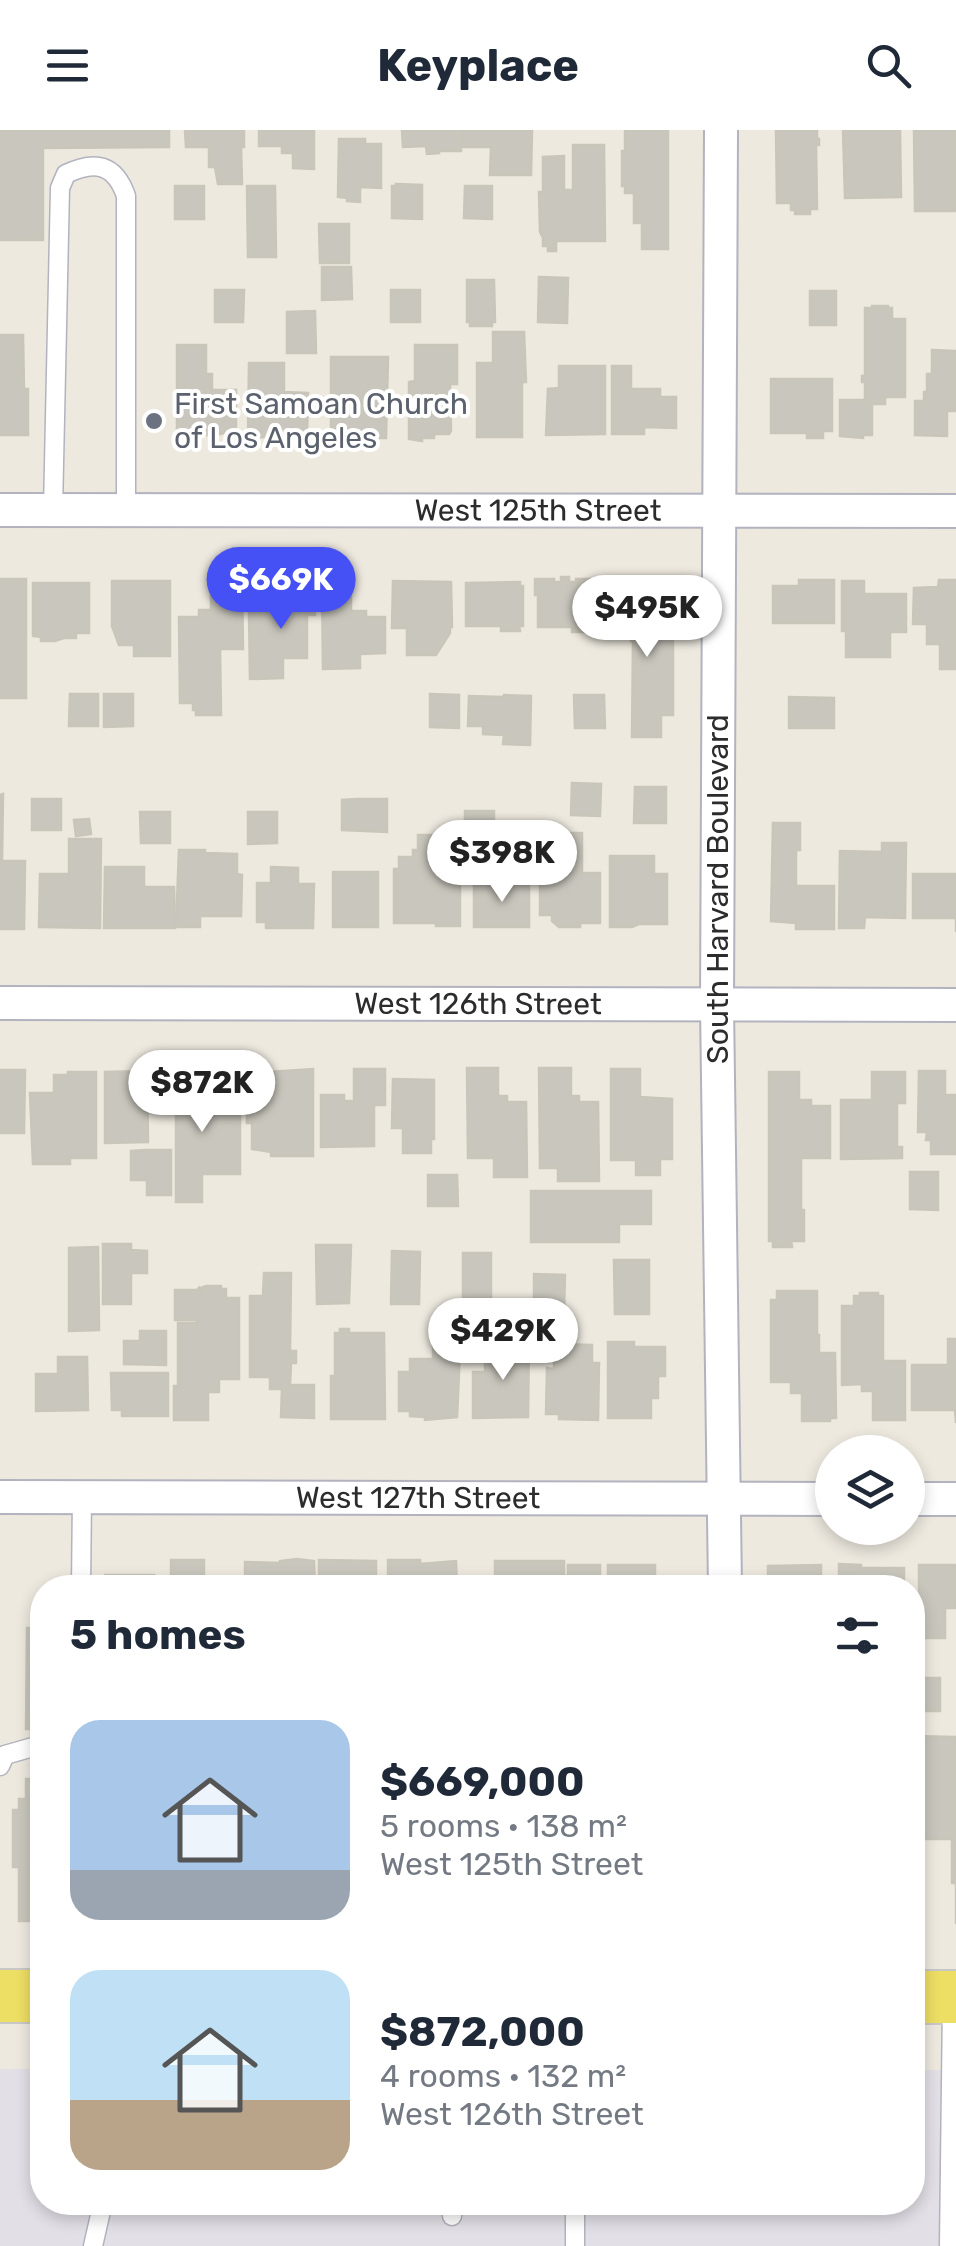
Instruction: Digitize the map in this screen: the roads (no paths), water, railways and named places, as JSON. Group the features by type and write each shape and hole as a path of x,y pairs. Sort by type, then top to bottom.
{"main road":[{"path":"0,1996 30,1996"}],"street":[{"name":"South Harvard Boulevard","path":"721,130 717,1005 725,1575"},
{"name":"West 125th Street","path":"0,510 956,511"},
{"name":"West 126th Street","path":"0,1004 956,1005"},
{"name":"West 127th Street","path":"0,1497 815,1499"},
{"path":"925,1499 956,1498"}],"lane":[{"path":"53,510 60,188 66,174 80,167 102,167 113,172 121,180 126,196 126,510"},
{"path":"81,1575 82,1497"},
{"path":"0,1766 5,1755 30,1748"},
{"path":"0,1984 0,1996"},
{"path":"940,1997 953,2122 949,2246"},
{"path":"93,2246 101,2215"},
{"path":"575,2215 575,2246"}],"place":[{"name":"First Samoan Church of Los Angeles","path":"154,421"}]}
